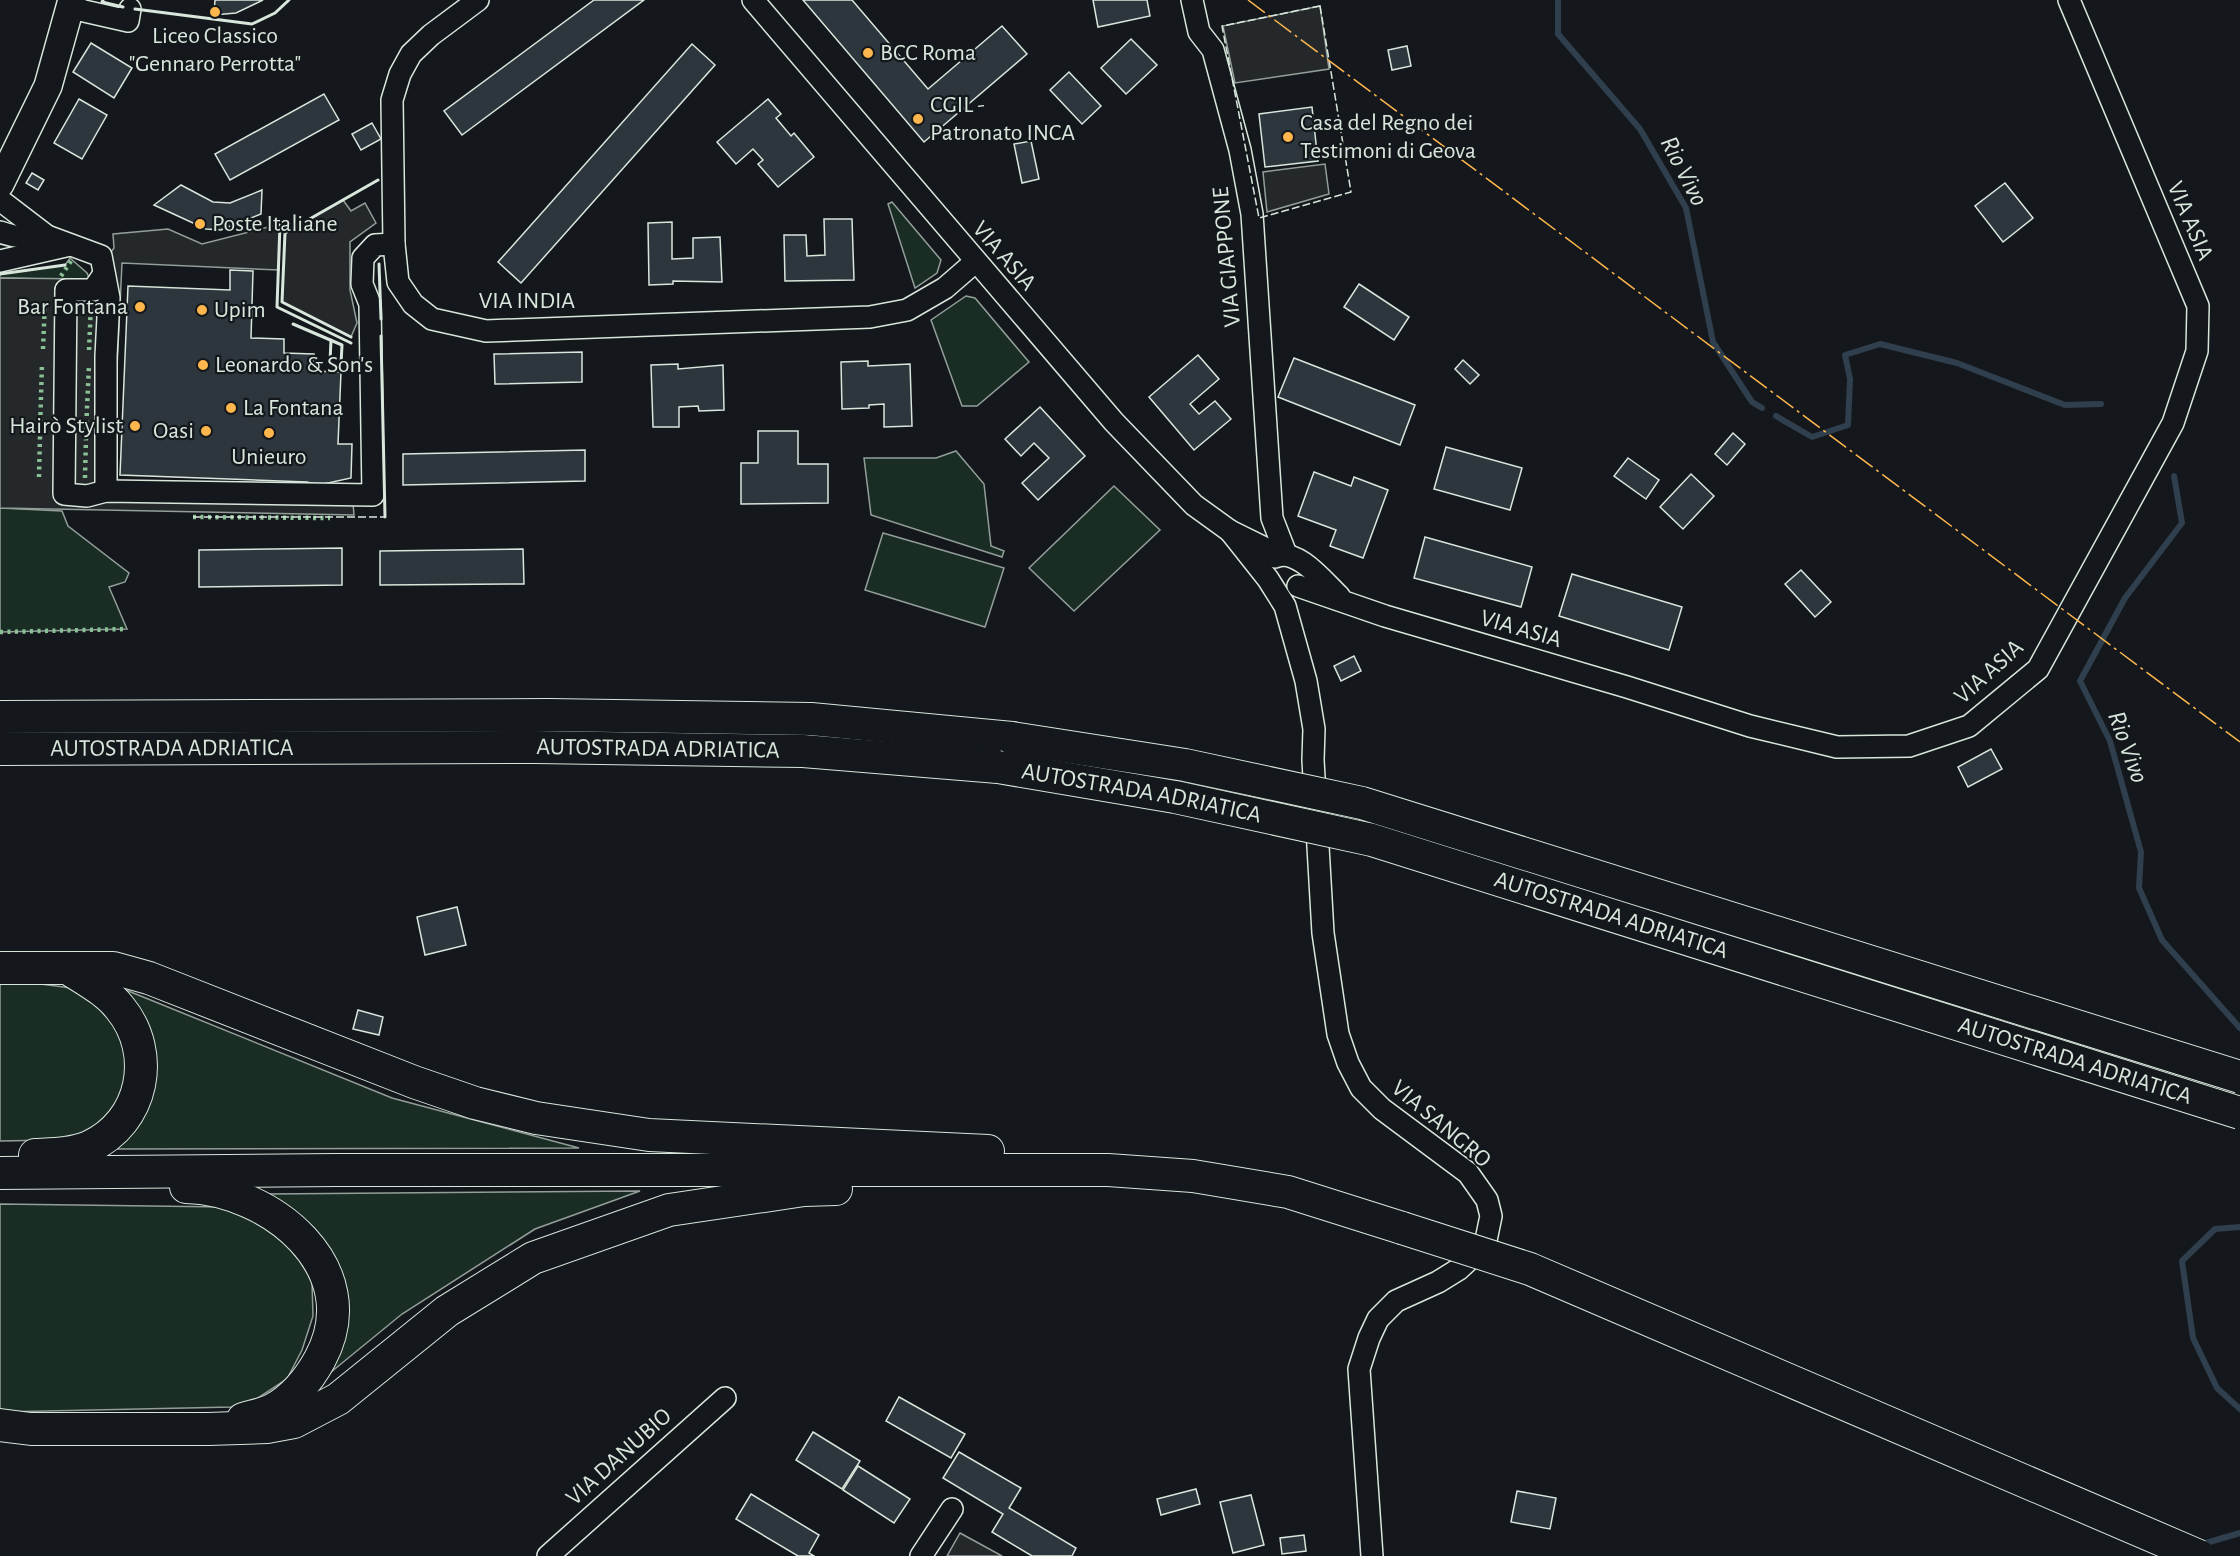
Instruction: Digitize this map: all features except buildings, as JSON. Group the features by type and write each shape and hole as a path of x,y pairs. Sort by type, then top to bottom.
{"highway":[{"name":"AUTOSTRADA ADRIATICA","path":"0,717 549,715 811,719 1012,738 1185,765 1362,803 2240,1077"},
{"name":"AUTOSTRADA ADRIATICA","path":"0,749 535,747 768,751 998,767 1175,797 1372,840 2240,1113"},
{"path":"2,969 113,968 149,978 414,1082 475,1103 536,1118 650,1135 977,1150 1108,1170"},
{"path":"0,1157 66,1154 90,1146 124,1120 138,1093 142,1073 141,1056 130,1023 109,996 69,969"},
{"path":"0,1425 31,1429 208,1430 267,1427 294,1422 338,1399 447,1311 533,1258 669,1210 804,1190 1078,1181 1108,1170"},
{"path":"0,1173 1108,1170 1193,1176 1288,1192 1530,1269 2199,1556"},
{"path":"56,1172 101,1185 210,1187 274,1213 297,1231 315,1254 328,1284 334,1320 326,1347 308,1382 274,1409 208,1430"},
{"path":"0,1434 31,1429"}],"main road":[{"path":"0,184 48,86 71,4"}],"street":[{"name":"VIA INDIA","path":"478,0 430,35 411,54 400,74 392,100 394,244 398,282 413,304 432,319 486,331 870,317 907,310 945,288 975,262"},
{"name":"VIA ASIA","path":"753,0 1114,422 1194,504 1230,531 1283,589 1344,600 1385,616 1627,687 1750,726 1837,747 1909,746 1969,726 2006,698 2038,669 2173,423 2197,351 2198,306 2069,0"},
{"name":"VIA GIAPPONE","path":"1192,0 1199,32 1212,50 1240,150 1252,214 1272,518 1288,556"},
{"path":"71,4 128,21 130,9"},
{"path":"0,200 47,236 101,256 109,298 105,356 106,491"},
{"path":"0,232 14,237 32,239 47,236"},
{"path":"0,261 72,244"},
{"path":"104,274 93,290 66,290 64,494 87,496 106,491 374,495 370,304 362,284 363,258 375,245 394,244"},
{"path":"0,251 27,253"},
{"path":"1255,543 1269,530 1272,518"},
{"name":"VIA ASIA","path":"1230,531 1288,556 1344,600"},
{"path":"1288,556 1304,573 1283,589 1268,564 1288,556"},
{"name":"VIA SANGRO","path":"1283,589 1306,681 1314,729 1314,783 1323,933 1338,1034 1348,1063 1361,1088 1382,1109 1468,1173 1487,1200 1491,1216 1485,1245 1459,1269 1438,1282 1396,1301 1378,1319 1368,1338 1359,1369 1372,1556"},
{"name":"VIA DANUBIO","path":"548,1556 725,1398"},
{"path":"921,1556 952,1509"}],"green space":[{"path":"892,202 941,260 937,273 915,288 888,204"},
{"path":"70,258 87,273 90,280 0,278 0,274 65,265"},
{"path":"966,296 975,298 1029,362 977,406 962,406 931,320"},
{"path":"956,451 984,484 991,546 1004,551 1002,557 871,515 864,458 936,458"},
{"path":"1114,486 1160,530 1074,611 1029,568"},
{"path":"0,508 62,511 68,526 129,573 125,582 109,587 127,629 0,632"},
{"path":"883,533 1004,568 985,627 865,590"},
{"path":"10,980 79,989 121,1024 129,1082 115,1112 83,1135 53,1140 0,1141 0,982"},
{"path":"121,988 392,1098 579,1148 114,1149 154,1068 150,1028"},
{"path":"640,1191 535,1229 402,1314 303,1395 339,1342 321,1240 268,1194"},
{"path":"0,1204 226,1207 272,1226 298,1255 312,1283 313,1316 302,1350 287,1379 258,1398 232,1407 0,1412"}],"shaded area":[{"path":"1320,6 1329,69 1235,83 1223,26"},
{"path":"1325,164 1329,194 1267,212 1263,172"},
{"path":"343,200 351,211 365,203 376,223 350,242 350,290 357,323 351,337 282,302 285,233"},
{"path":"280,224 279,270 122,263 112,473 121,484 352,491 354,515 0,508 0,278 90,279 114,248 113,234 168,229 202,244"},
{"path":"960,1533 1002,1556 947,1556"}],"waterway":[{"name":"Rio Vivo","path":"1558,0 1558,34 1640,129 1686,208 1713,342 1752,402 1762,408"},
{"name":"Rio Vivo","path":"1776,416 1812,437 1848,425 1850,379 1845,355 1880,344 1957,363 2065,405 2101,404"},
{"name":"Rio Vivo","path":"2174,476 2182,523 2125,598 2080,681 2110,741 2141,852 2139,888 2162,940 2240,1028"},
{"name":"Rio Vivo","path":"2240,1227 2215,1229 2182,1261 2193,1338 2217,1388 2240,1409"},
{"name":"Rio Vivo","path":"2199,1545 2240,1533"}],"hedge":[{"path":"61,276 71,261"},
{"path":"43,349 45,302"},
{"path":"89,350 91,304"},
{"path":"40,430 42,363"},
{"path":"86,431 89,364"},
{"path":"39,477 40,436"},
{"path":"85,478 86,437"},
{"path":"193,517 330,518"},
{"path":"0,632 127,629"}],"fence":[{"path":"1320,6 1351,192 1259,218 1222,26 1320,6"},
{"path":"193,517 385,517"}],"wall":[{"path":"103,0 102,2 123,7"},
{"path":"135,9 252,24 275,13 289,0"},
{"path":"351,337 282,302 285,233 378,180"},
{"path":"280,224 277,307 351,343"},
{"path":"379,264 381,319"},
{"path":"0,274 65,265"},
{"path":"293,324 342,345 341,364"},
{"path":"381,336 385,517"},
{"path":"330,362 331,340"}],"power":[{"path":"1248,0 2240,742"}],"place":[{"name":"Liceo Classico \"Gennaro Perrotta\"","path":"215,12"},
{"name":"BCC Roma","path":"868,53"},
{"name":"CGIL - Patronato INCA","path":"918,119"},
{"name":"Casa del Regno dei Testimoni di Geova","path":"1288,137"},
{"name":"Poste Italiane","path":"200,224"},
{"name":"Bar Fontana","path":"140,307"},
{"name":"Upim","path":"202,310"},
{"name":"Leonardo & Son's","path":"203,365"},
{"name":"La Fontana","path":"231,408"},
{"name":"Hairò Stylist","path":"135,426"},
{"name":"Oasi","path":"206,431"},
{"name":"Unieuro","path":"269,433"}]}
